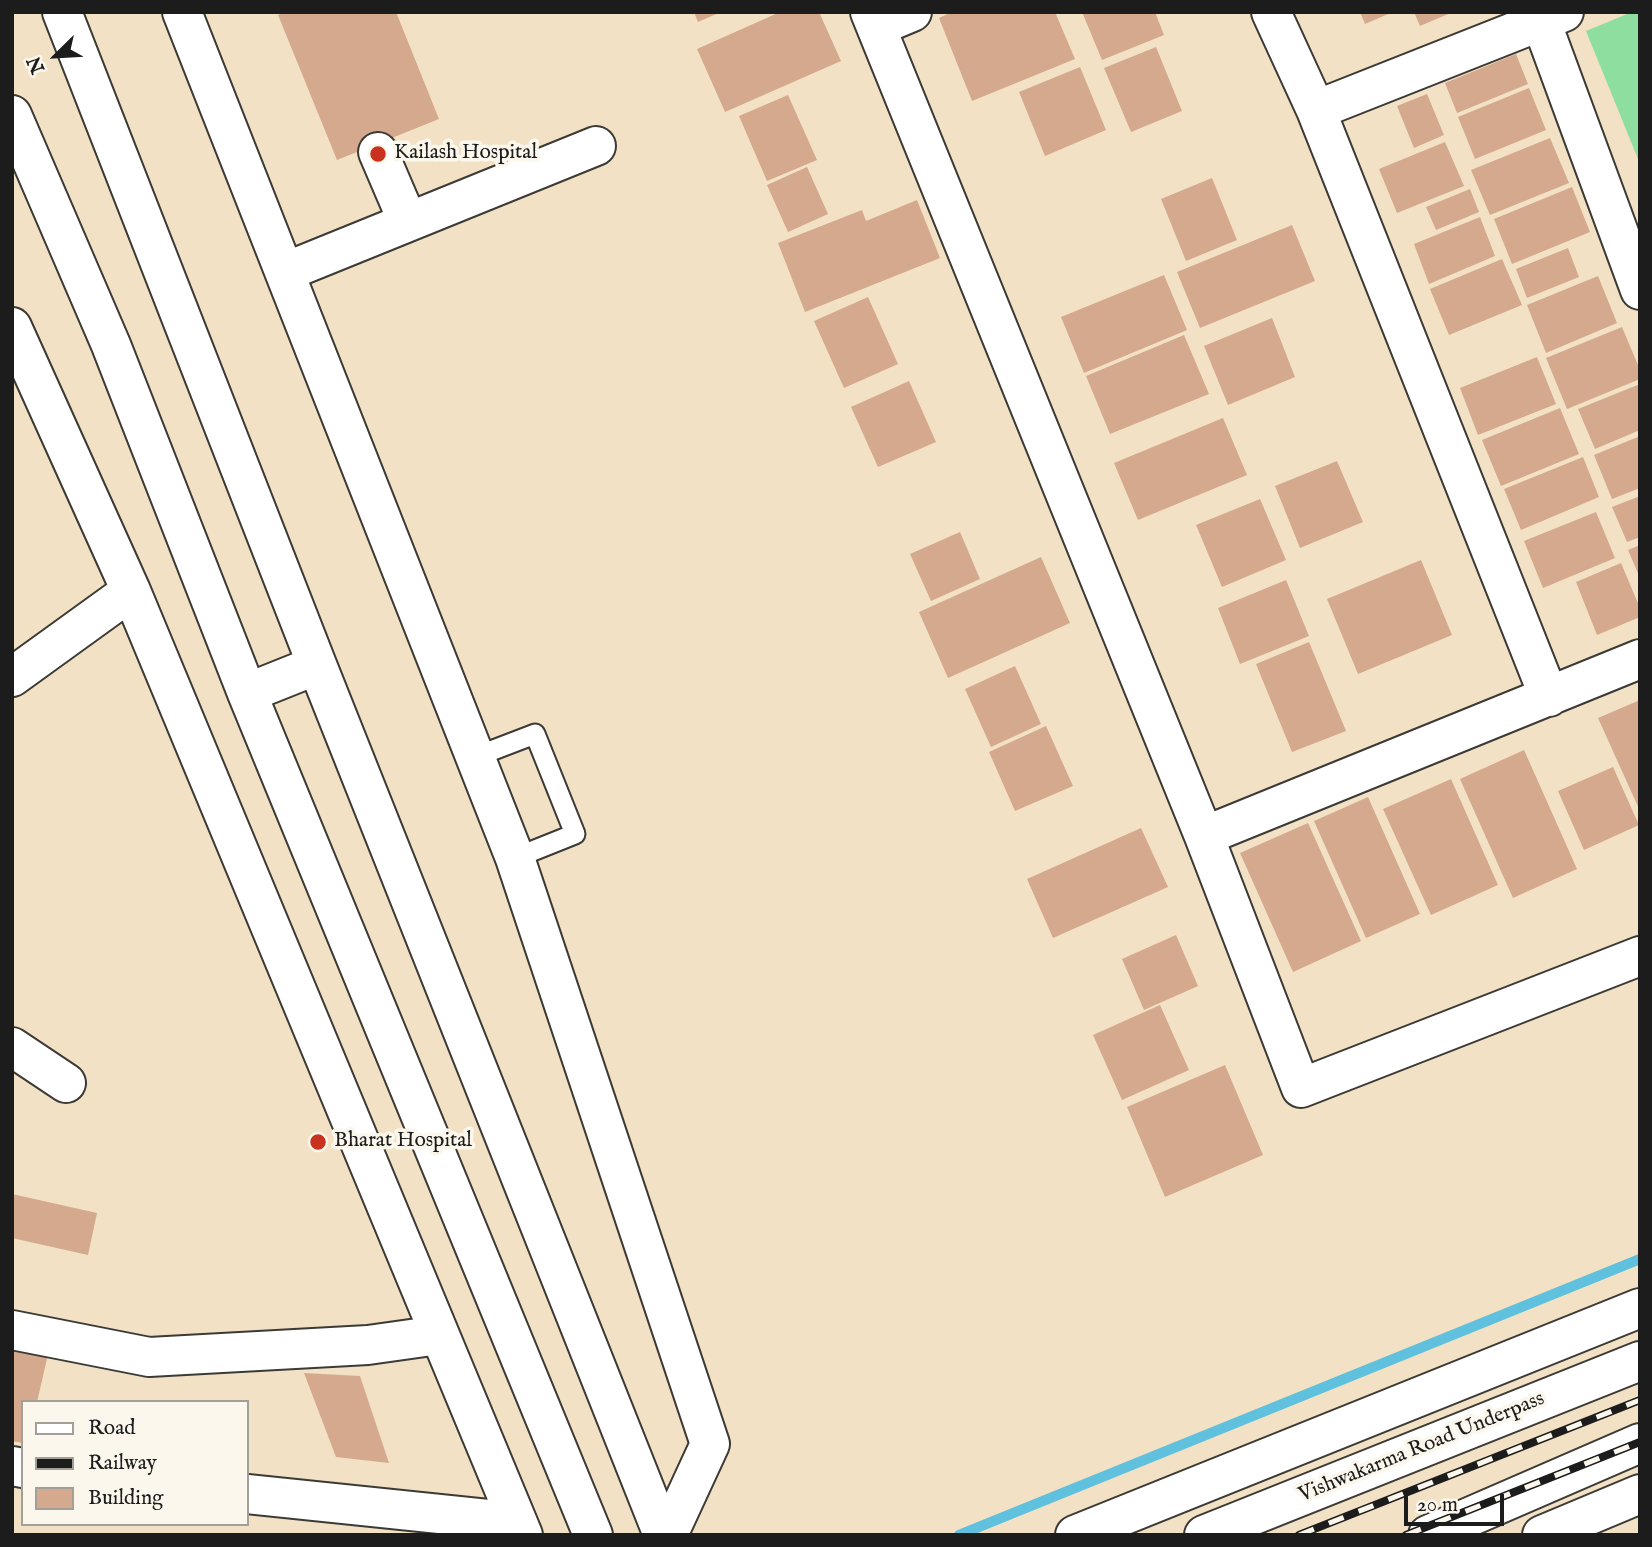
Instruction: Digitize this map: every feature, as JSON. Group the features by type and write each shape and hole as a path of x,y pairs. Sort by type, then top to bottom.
{"street":[{"path":"62,12 317,665 665,1535"},
{"path":"183,12 514,858 710,1444 665,1535"},
{"path":"912,12 873,20 1204,836 1301,1088 1640,956"},
{"path":"1271,12 1316,110 1549,697"},
{"path":"1316,110 1552,17 1640,290"},
{"path":"12,114 111,345 247,693 593,1535"},
{"path":"285,272 596,146"},
{"path":"378,152 408,222"},
{"path":"12,327 20,368 131,591 520,1528 248,1494"},
{"path":"12,677 131,591"},
{"path":"1204,836 1640,659"},
{"path":"247,693 317,665"},
{"path":"12,1047 66,1083"},
{"path":"1075,1535 1640,1308"},
{"path":"12,1330 149,1357 368,1345 439,1335"},
{"name":"Vishwakarma Road Underpass","path":"1204,1535 1640,1361"},
{"path":"1428,1535 1640,1443"},
{"path":"1542,1535 1640,1494"}],"lane":[{"path":"475,757 535,734 575,834 514,858"}],"green space":[{"path":"1632,12 1640,12 1640,164 1586,31"}],"building":[{"path":"285,12 396,12 439,119 337,160 278,15"},
{"path":"694,12 721,12 698,22"},
{"path":"780,12 819,12 841,61 725,112 697,49"},
{"path":"952,12 1055,12 1075,59 972,101 939,18"},
{"path":"1082,12 1155,12 1164,35 1102,60"},
{"path":"1360,12 1393,12 1365,24"},
{"path":"1414,12 1453,12 1420,26"},
{"path":"1156,47 1182,111 1131,132 1104,68"},
{"path":"1516,54 1528,84 1457,113 1445,83"},
{"path":"1080,67 1106,130 1045,156 1019,92"},
{"path":"1529,88 1546,130 1475,159 1458,117"},
{"path":"1427,94 1444,135 1414,148 1397,106"},
{"path":"788,95 817,160 767,181 739,116"},
{"path":"1550,138 1569,183 1490,215 1471,170"},
{"path":"1445,142 1464,186 1397,213 1379,169"},
{"path":"807,167 828,214 788,232 767,185"},
{"path":"1212,178 1237,240 1186,261 1161,199"},
{"path":"1572,187 1590,232 1512,264 1494,219"},
{"path":"1470,189 1479,212 1436,230 1426,207"},
{"path":"917,200 940,258 805,312 778,243 862,210 866,221"},
{"path":"1480,217 1495,256 1429,284 1414,244"},
{"path":"1292,225 1315,281 1200,328 1177,272"},
{"path":"1568,248 1579,277 1527,298 1516,269"},
{"path":"1502,259 1522,305 1449,335 1430,289"},
{"path":"1164,275 1187,330 1084,373 1061,317"},
{"path":"1598,276 1617,323 1546,353 1527,305"},
{"path":"868,297 898,364 844,388 814,321"},
{"path":"1272,318 1295,377 1228,405 1204,346"},
{"path":"1622,327 1640,370 1640,379 1567,409 1546,358"},
{"path":"1184,335 1209,394 1110,434 1086,376"},
{"path":"1537,357 1556,404 1478,435 1460,388"},
{"path":"909,381 936,442 878,467 851,407"},
{"path":"1640,384 1640,430 1595,449 1578,409"},
{"path":"1560,408 1579,454 1501,486 1482,440"},
{"path":"1223,418 1247,475 1138,520 1114,463"},
{"path":"1640,436 1640,488 1612,499 1594,455"},
{"path":"1583,457 1599,497 1521,530 1504,489"},
{"path":"1337,461 1363,522 1300,548 1275,486"},
{"path":"1640,496 1640,537 1627,542 1612,507"},
{"path":"1260,499 1286,560 1222,587 1196,525"},
{"path":"1596,512 1615,558 1543,588 1524,541"},
{"path":"960,532 980,579 931,601 910,554"},
{"path":"1640,545 1640,578 1628,550"},
{"path":"1041,557 1070,623 948,678 919,612"},
{"path":"1421,560 1452,635 1358,674 1327,599"},
{"path":"1621,563 1640,608 1640,617 1597,635 1576,582"},
{"path":"1286,580 1309,636 1240,664 1218,608"},
{"path":"1309,642 1346,731 1292,752 1256,664"},
{"path":"1015,666 1041,724 991,747 965,689"},
{"path":"1640,700 1640,811 1598,718"},
{"path":"1046,726 1073,786 1015,811 989,752"},
{"path":"1524,750 1577,869 1513,898 1460,779"},
{"path":"1613,767 1639,825 1584,850 1558,791"},
{"path":"1451,779 1498,885 1431,915 1383,809"},
{"path":"1368,797 1420,914 1366,938 1314,821"},
{"path":"1308,823 1361,941 1293,972 1240,853"},
{"path":"1141,828 1168,887 1053,938 1027,879"},
{"path":"1176,935 1198,986 1144,1010 1122,959"},
{"path":"1160,1005 1189,1070 1122,1100 1093,1035"},
{"path":"1225,1065 1263,1155 1165,1197 1127,1107"},
{"path":"12,1194 97,1213 88,1255 12,1238"},
{"path":"12,1341 49,1350 37,1400 21,1400 21,1443 12,1441"},
{"path":"304,1373 360,1376 389,1463 336,1457"}],"waterway":[{"path":"959,1535 1640,1259"}],"railway":[{"path":"1299,1535 1640,1400"},
{"path":"1406,1535 1640,1442"}],"place":[{"name":"Kailash Hospital","path":"378,154"},
{"name":"Bharat Hospital","path":"318,1142"}]}
